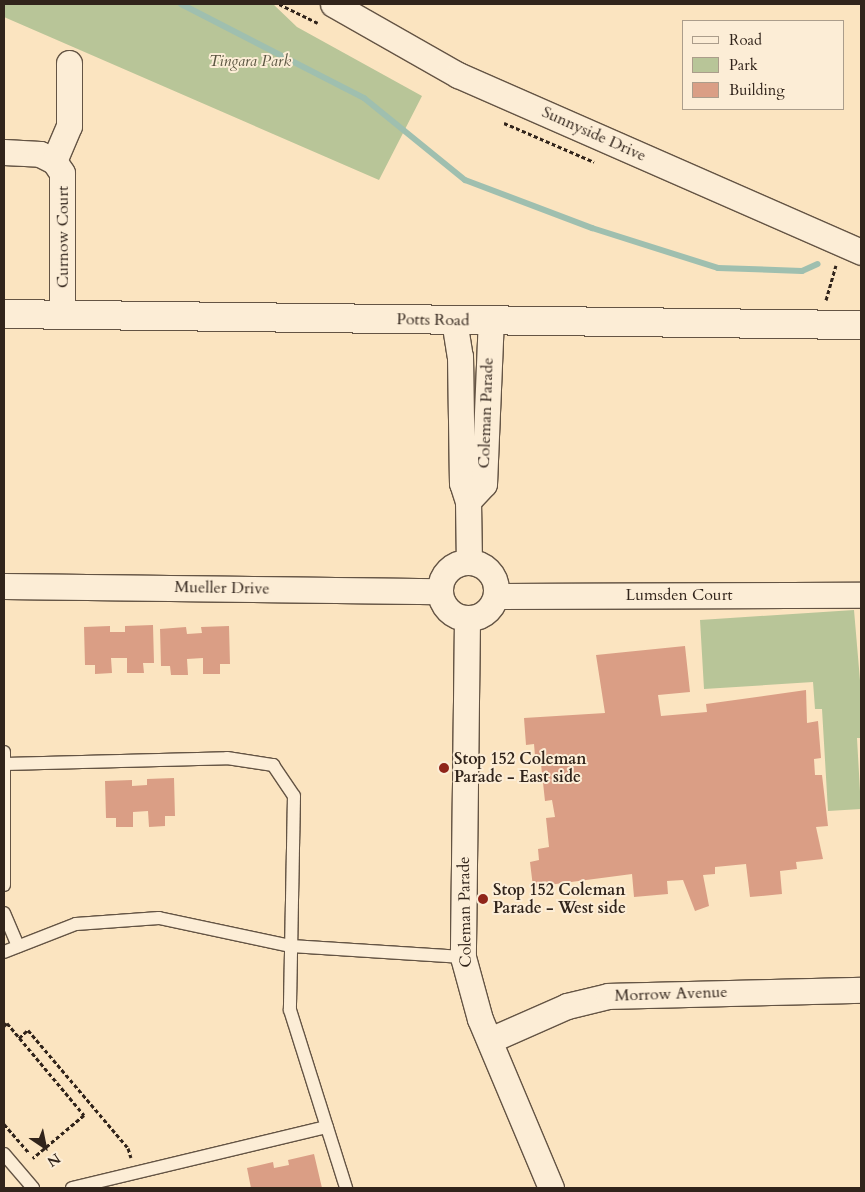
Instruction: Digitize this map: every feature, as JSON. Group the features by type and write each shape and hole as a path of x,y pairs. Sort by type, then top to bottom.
{"street":[{"name":"Sunnyside Drive","path":"348,8 458,75 861,252"},
{"path":"4,152 40,154 54,161 69,126 70,63"},
{"name":"Curnow Court","path":"54,161 65,189 62,315"},
{"name":"Potts Road","path":"4,314 861,325"},
{"name":"Coleman Parade","path":"454,320 460,356 462,483 468,501 469,562"},
{"name":"Coleman Parade","path":"468,501 484,484 491,320"},
{"path":"469,562 492,574 496,596 484,614 466,619 444,606 440,591 452,567 469,562"},
{"name":"Mueller Drive","path":"4,586 440,591"},
{"name":"Lumsden Court","path":"496,596 861,595"},
{"name":"Coleman Parade","path":"466,619 463,957 469,990 551,1188"},
{"name":"Morrow Avenue","path":"490,1040 567,1006 608,996 861,990"}],"lane":[{"path":"4,885 4,758 227,758 273,765 294,796 290,1010 346,1188"},
{"path":"4,913 18,946"},
{"path":"4,952 76,924 159,918 290,946 463,957"},
{"path":"72,1188 134,1171 327,1127"},
{"path":"4,1154 34,1188"}],"path":[{"path":"4,1026 7,1023 84,1114 33,1158 4,1124"},
{"path":"19,1038 28,1030 128,1148 134,1171"}],"green space":[{"name":"Tingara Park","path":"4,4 273,4 297,27 422,96 379,180 4,17"},
{"path":"854,610 861,692 861,738 857,738 861,809 828,811 822,709 815,709 813,682 704,689 700,620"}],"building":[{"path":"153,625 154,663 143,663 144,673 127,673 127,658 111,658 112,673 95,674 95,665 85,665 84,627 110,626 110,632 125,632 125,626"},
{"path":"229,626 230,664 220,664 220,674 203,674 203,658 187,659 188,675 171,675 170,666 161,666 160,629 186,627 187,634 202,633 201,627"},
{"path":"685,646 690,692 658,695 661,716 707,712 706,704 806,690 807,723 818,721 821,758 814,759 815,775 822,775 828,826 816,827 823,859 796,862 797,869 780,871 782,894 750,897 746,864 715,867 715,874 703,875 709,906 695,911 683,880 667,881 668,894 634,897 632,874 533,887 530,862 539,860 538,849 549,847 546,818 555,817 552,800 545,801 540,755 535,756 534,744 526,745 524,718 605,713 596,655"},
{"path":"174,778 175,816 165,816 165,826 149,827 148,811 133,812 133,827 116,827 116,818 106,818 105,781 132,780 132,786 147,785 147,779"},
{"path":"314,1154 322,1188 251,1188 247,1168 273,1162 274,1168 289,1165 288,1160"}],"waterway":[{"path":"181,4 364,98 465,180 592,228 718,268 802,271 818,264"}],"place":[{"name":"Stop 152 Coleman Parade - East side","path":"444,768"},
{"name":"Stop 152 Coleman Parade - West side","path":"483,899"}]}
